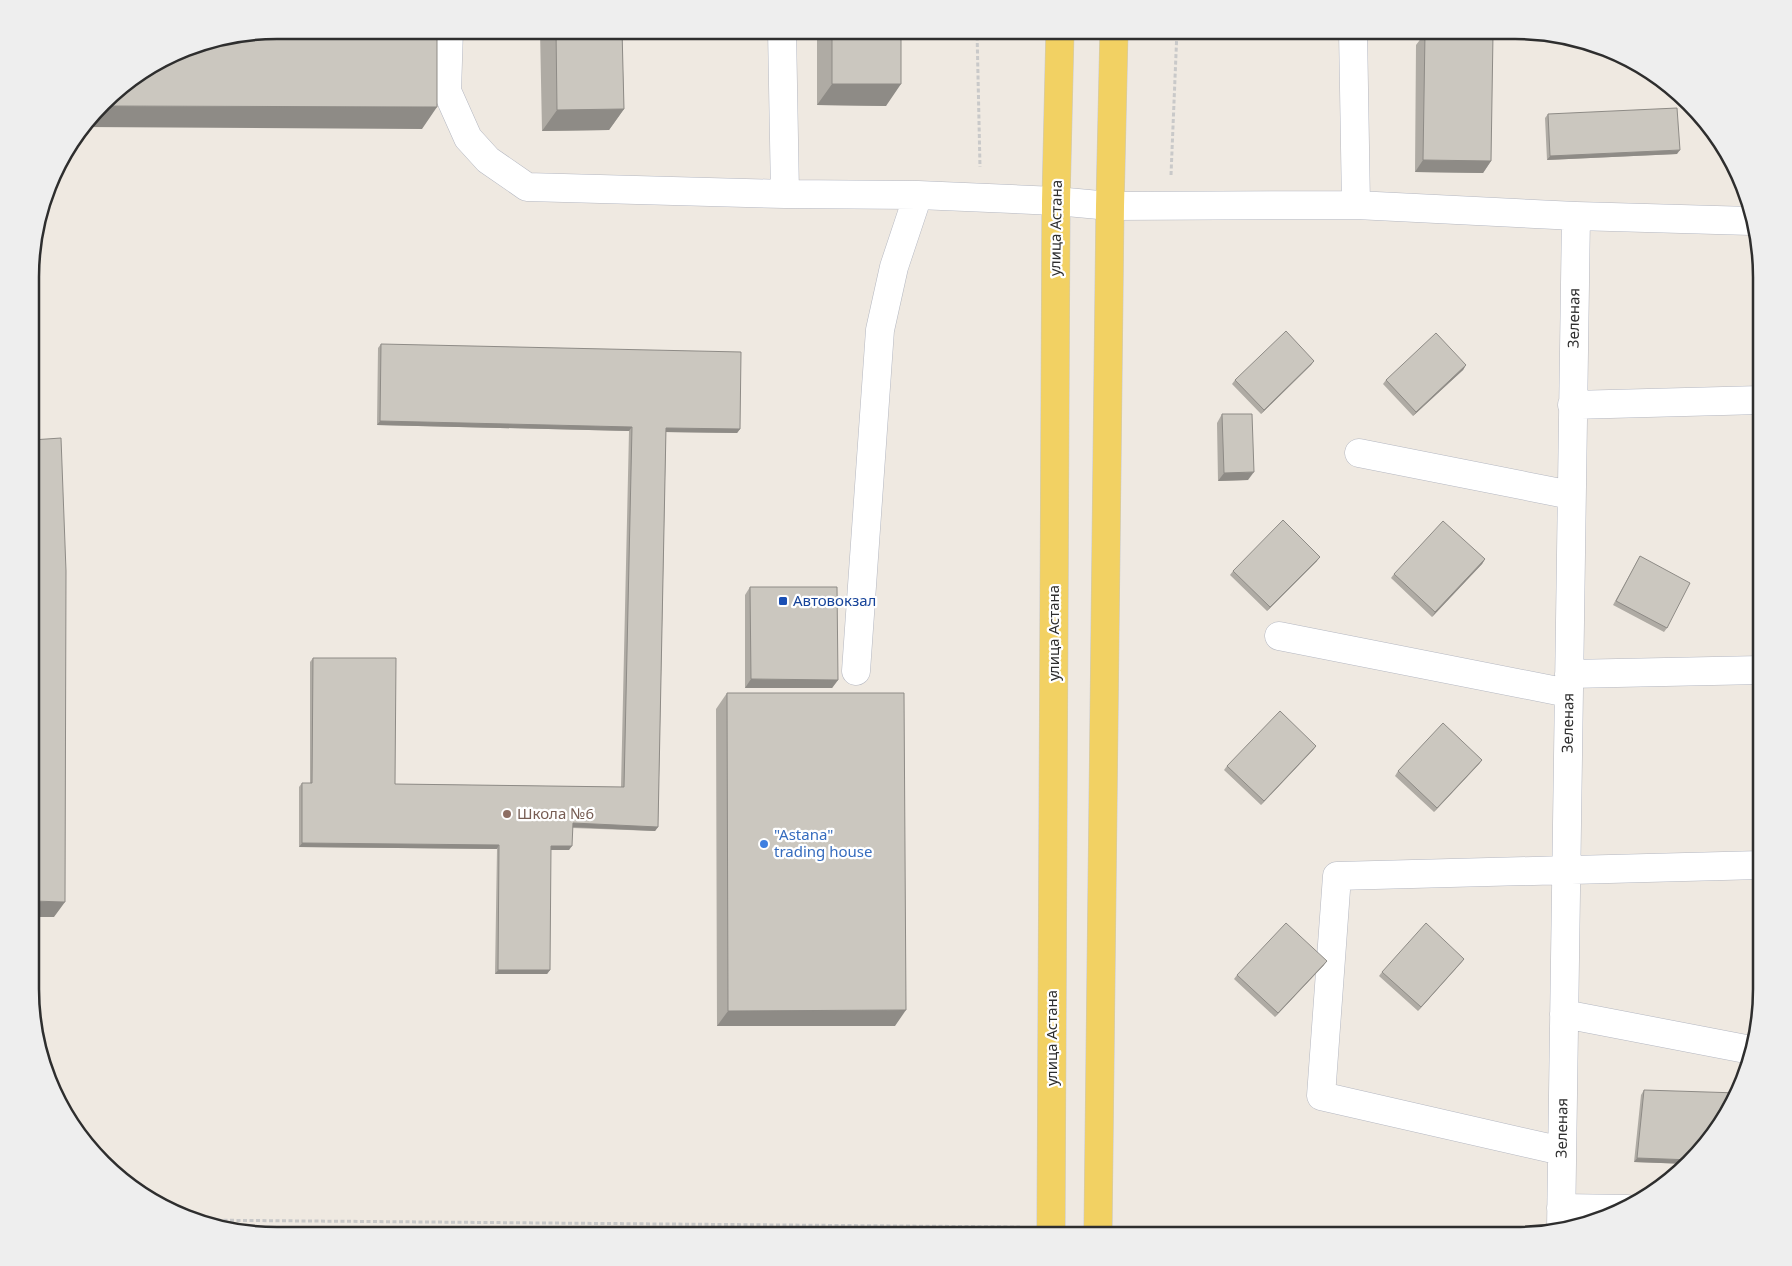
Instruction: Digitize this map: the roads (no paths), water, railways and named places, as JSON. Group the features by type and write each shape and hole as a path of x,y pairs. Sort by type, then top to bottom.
{"main road":[{"name":"улица Астана","path":"1050,1227 1056,201 1060,39"},
{"path":"1098,1227 1110,206 1114,39"}],"street":[{"path":"449,39 447,91 468,138 488,160 527,187 785,194 918,195 1056,201 1110,206 1356,205 1576,216 1747,221"},
{"path":"782,39 785,194"},
{"path":"1353,39 1356,205"},
{"path":"856,671 880,330 894,267 918,195"},
{"name":"Зеленая","path":"1561,1219 1576,216"},
{"path":"1572,405 1753,400"},
{"path":"1359,453 1571,495"},
{"path":"1279,636 1569,683 1753,671"},
{"path":"1562,1151 1321,1096 1337,876 1753,865"},
{"path":"1564,1014 1746,1049"},
{"path":"1561,1219 1595,1214"}],"place":[{"name":"Автовокзал","path":"783,601"},
{"name":"Школа №6","path":"507,814"},
{"name":"\"Astana\" trading house","path":"764,844"}]}
